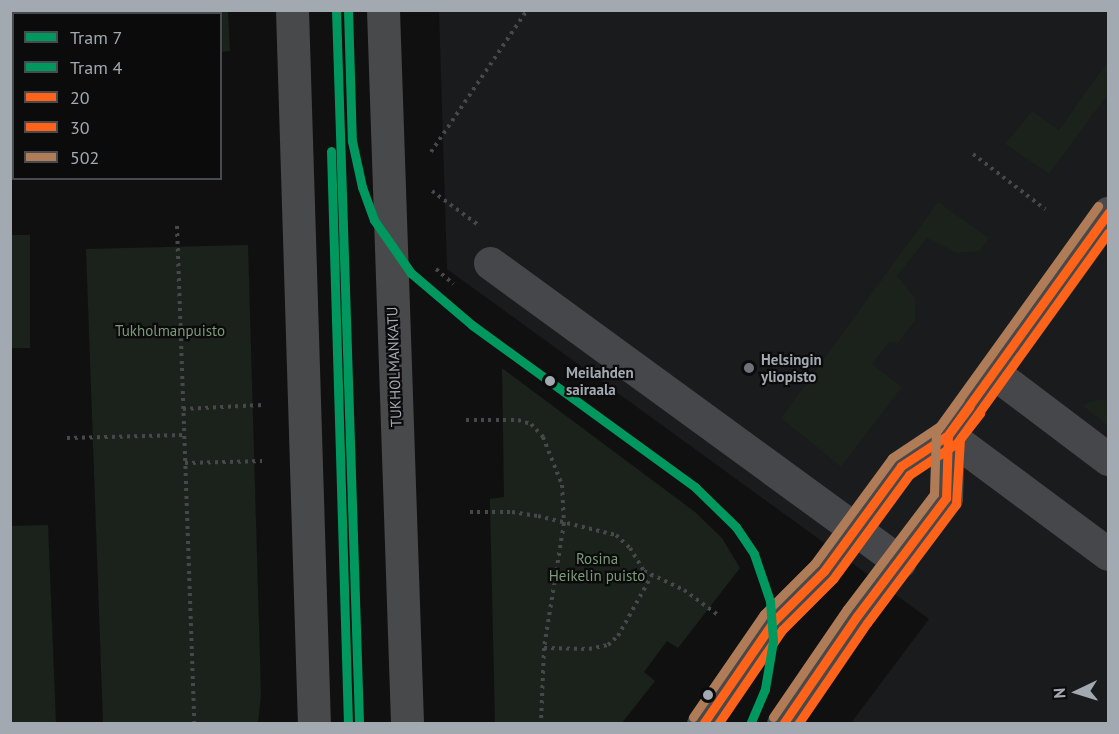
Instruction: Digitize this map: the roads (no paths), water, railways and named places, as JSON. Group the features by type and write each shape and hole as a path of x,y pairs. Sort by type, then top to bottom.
{"main road":[{"path":"292,10 314,723"},
{"name":"TUKHOLMANKATU","path":"383,10 406,723"},
{"path":"704,723 773,622 824,571 901,466 948,435 1108,213"},
{"path":"783,723 857,616 900,562 946,498 948,435"}],"street":[{"path":"490,263 900,562"},
{"path":"994,373 1108,459"},
{"path":"948,435 1108,554"}],"tram line":[{"name":"4","path":"336,10 359,724"},
{"name":"7","path":"348,10 352,141 362,187 374,220 411,273 472,325 695,487 736,527 754,554 770,601 773,641 765,689 750,724"},
{"name":"7","path":"331,151 348,724"}],"place":[{"name":"Helsingin yliopisto","path":"749,368"},
{"name":"Meilahden sairaala","path":"550,381"}],"park label":[{"name":"Tukholmanpuisto","path":"170,331"},
{"name":"Rosina Heikelin puisto","path":"597,566"}]}
